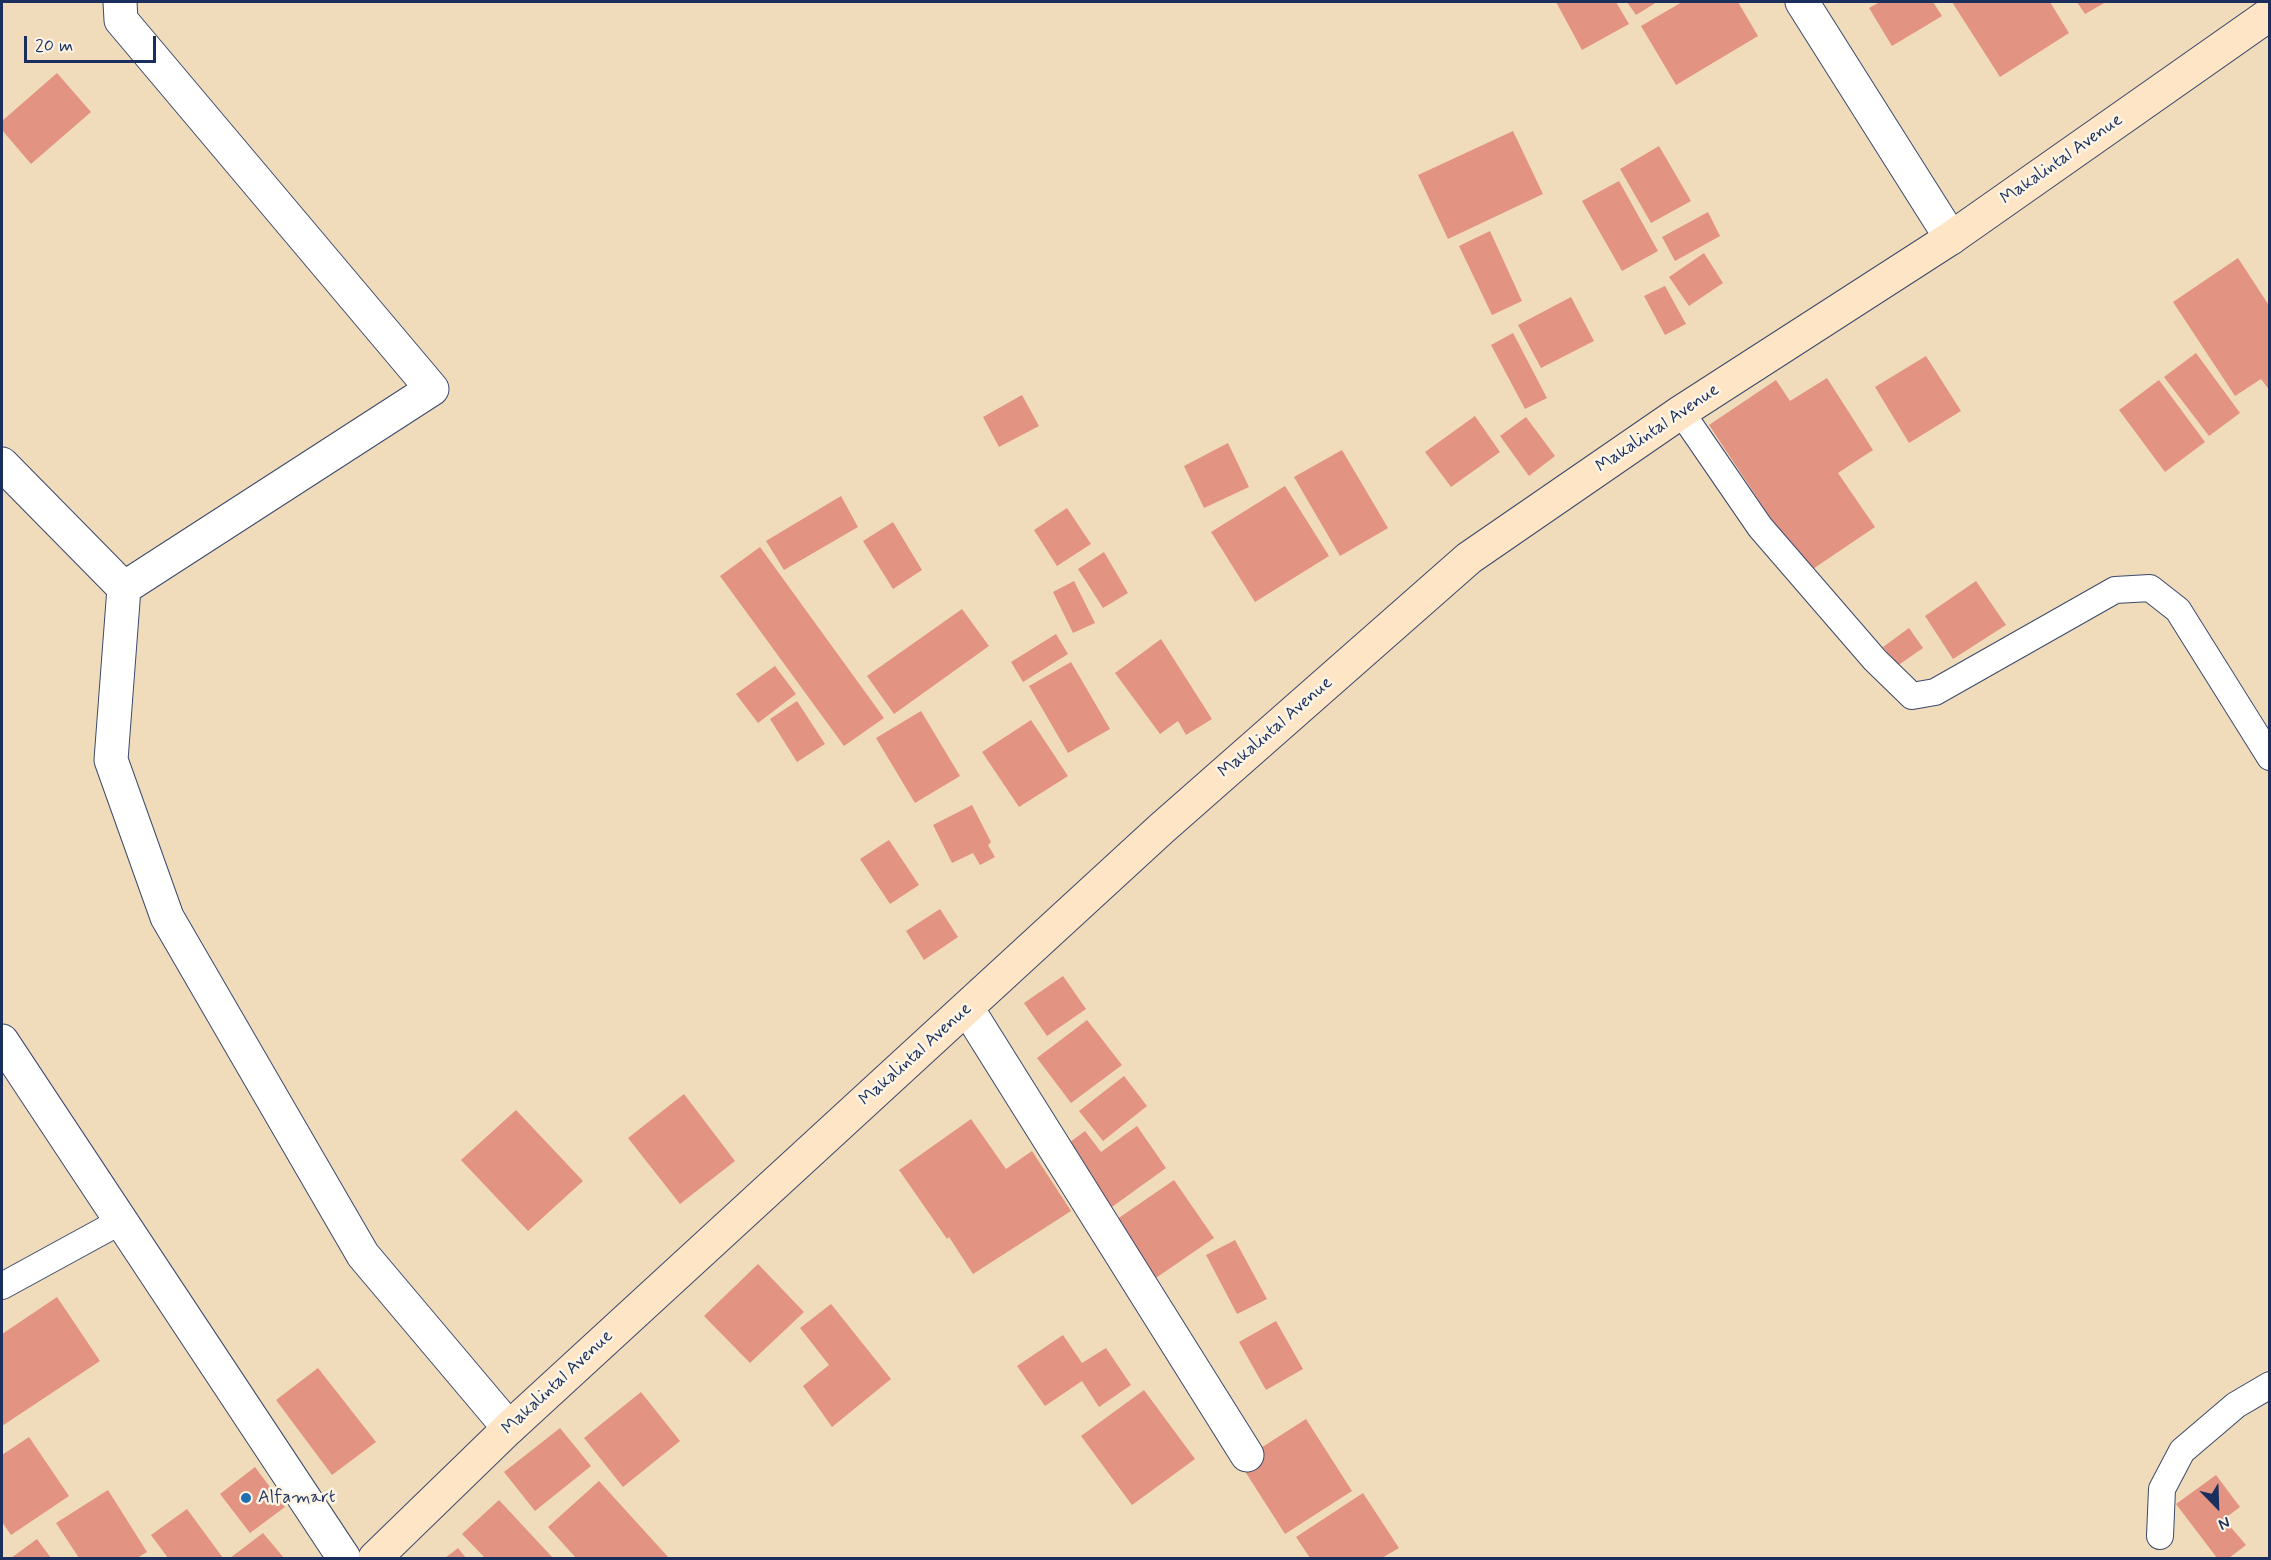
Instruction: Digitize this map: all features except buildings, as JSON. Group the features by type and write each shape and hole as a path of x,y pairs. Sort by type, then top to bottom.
{"main road":[{"name":"Makalintal Avenue","path":"375,1558 509,1428 1161,829 1469,558 1681,412 1951,238 2270,14"}],"street":[{"path":"120,2 121,20 432,389 123,588"},
{"path":"1802,2 1951,238"},
{"path":"2,464 123,588 111,760 166,917 363,1256 509,1428"},
{"path":"967,1008 1247,1455"},
{"path":"2,1041 344,1558"}],"lane":[{"path":"1681,412 1760,527 1875,660 1912,696 1935,692 2115,590 2150,588 2178,610 2270,757"},
{"path":"2,1286 121,1221"},
{"path":"2160,1536 2162,1489 2182,1450 2236,1405 2270,1384"}],"place":[{"name":"Alfamart","path":"246,1498"}]}
